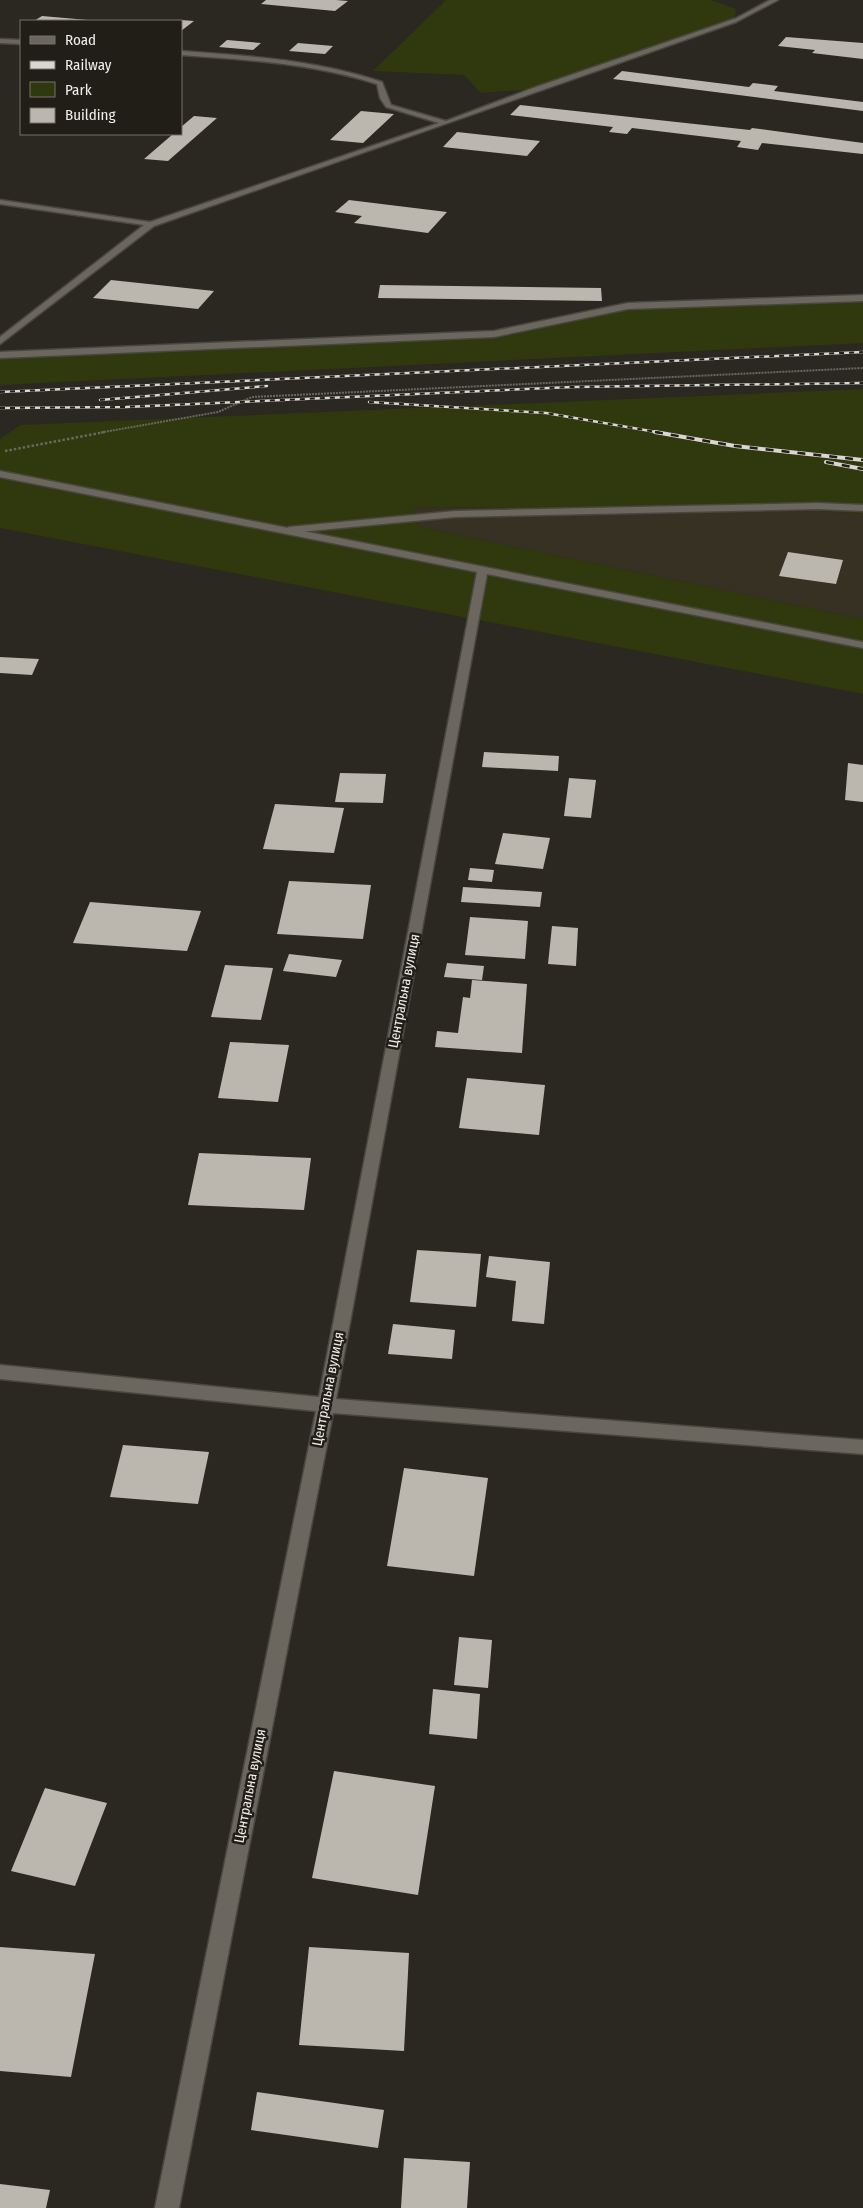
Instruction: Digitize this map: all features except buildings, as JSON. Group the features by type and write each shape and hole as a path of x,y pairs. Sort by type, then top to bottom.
{"street":[{"path":"0,342 151,224 446,123 535,89 734,21 774,0"},
{"path":"0,41 20,42"},
{"path":"182,54 279,62 352,72 380,83 383,98 388,106 446,123"},
{"path":"0,202 151,224"},
{"path":"0,355 494,334 628,306 863,298"},
{"path":"0,474 863,644"},
{"path":"289,530 455,514 818,506 863,508"},
{"name":"Центральна вулиця","path":"167,2208 326,1405 483,569"},
{"path":"0,1372 326,1405 863,1447"}],"path":[{"path":"0,453 20,446 218,412 252,397 863,368"}],"shaded area":[{"path":"412,507 820,511 863,514 863,619 419,527"}],"green space":[{"path":"446,0 711,0 736,9 734,21 535,89 481,93 464,75 373,71"},
{"path":"863,298 863,343 0,385 0,358 494,334 628,306"},
{"path":"863,389 863,514 820,511 412,507 419,527 863,619 863,694 0,528 0,439 20,425"}],"railway":[{"path":"0,392 863,352"},
{"path":"0,408 126,407 572,387 863,383"},
{"path":"100,400 267,386"},
{"path":"369,402 546,413 662,433"},
{"path":"655,432 735,446 863,460"},
{"path":"826,462 863,469"}]}
